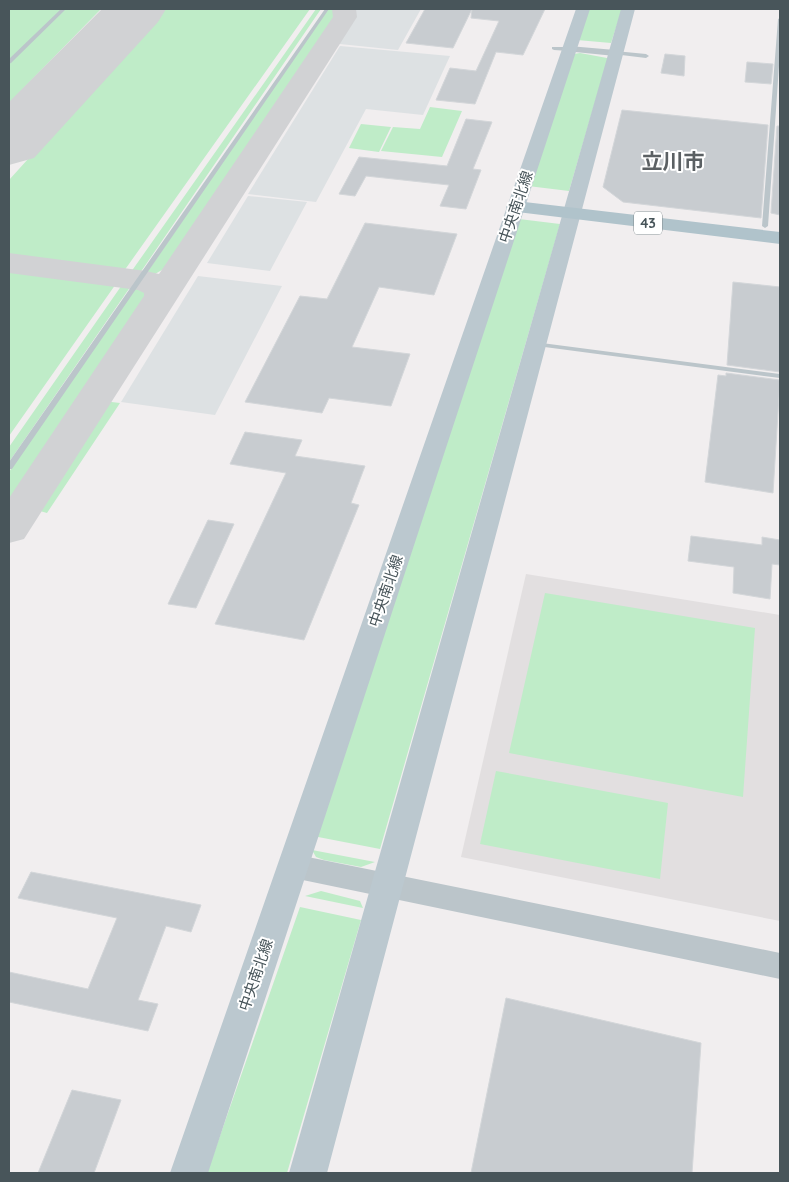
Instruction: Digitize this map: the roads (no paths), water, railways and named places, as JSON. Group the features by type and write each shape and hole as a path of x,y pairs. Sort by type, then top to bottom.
{"main road":[{"name":"中央南北線","path":"190,1173 518,203 562,48 583,9"},
{"path":"308,1173 628,9"},
{"name":"43","path":"518,203 775,231"}],"street":[{"path":"562,48 616,53"},
{"path":"293,866 780,966"}],"lane":[{"path":"9,62 64,9"},
{"path":"9,468 327,9"},
{"path":"775,231 780,19"},
{"path":"616,53 646,56"},
{"path":"536,344 680,359 780,376"}],"district":[{"name":"立川市","path":"673,162"}]}
